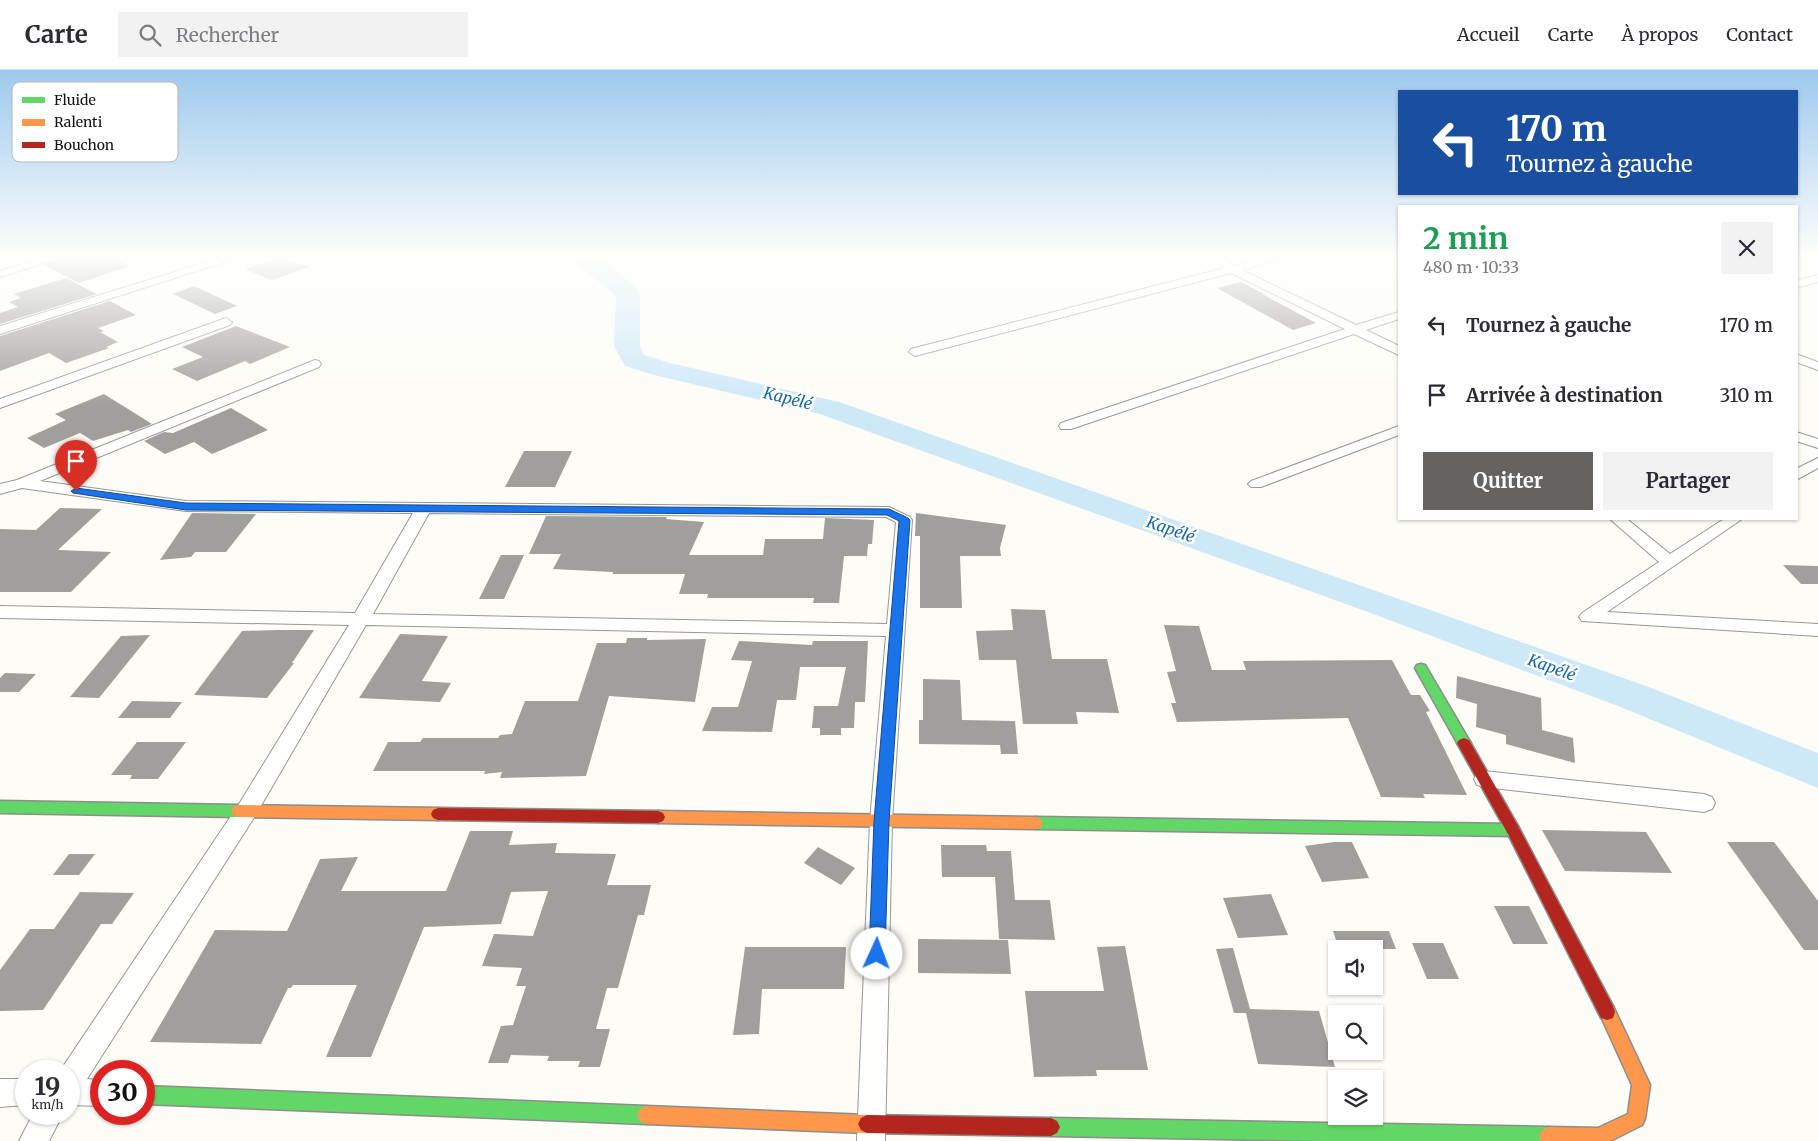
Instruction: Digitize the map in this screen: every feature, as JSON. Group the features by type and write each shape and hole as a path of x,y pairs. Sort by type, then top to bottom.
{"street":[{"path":"0,330 74,307"},
{"path":"915,352 1090,307"},
{"path":"1309,307 1398,351"},
{"path":"1066,426 1398,315"},
{"path":"0,404 226,322"},
{"path":"1798,359 1818,366"},
{"path":"0,490 22,483 315,364"},
{"path":"1256,484 1398,430"},
{"path":"1798,437 1818,444"},
{"path":"1798,475 1818,462"},
{"path":"22,483 186,506 889,512 904,520 882,821 871,1133"},
{"path":"80,1065 247,810 361,619 424,507"},
{"path":"1619,520 1669,562"},
{"path":"1732,520 1588,617 1818,630"},
{"path":"0,612 896,630"},
{"path":"155,1096 871,1133 1599,1137 1636,1119 1641,1086 1615,1027 1513,830 1421,668"},
{"path":"1484,779 1704,803"},
{"path":"0,807 1513,830"},
{"path":"0,1093 15,1092"},
{"path":"33,1141 42,1125"}],"building":[{"path":"18,307 55,307 0,324 0,313"},
{"path":"91,307 121,307 136,315 98,328 104,331 100,332 118,342 106,347 109,348 66,363 49,353 0,371 0,336"},
{"path":"200,307 234,307 215,314"},
{"path":"1251,307 1286,307 1316,323 1293,330"},
{"path":"236,326 290,347 250,364 245,361 197,381 172,369 203,357 182,347"},
{"path":"104,394 152,424 131,432 128,430 93,441 80,433 44,448 27,438 66,420 55,414"},
{"path":"231,408 268,430 212,454 194,442 165,454 144,441 164,432 173,433"},
{"path":"524,451 572,451 555,487 505,487"},
{"path":"60,508 102,509 58,550 111,552 71,592 0,592 0,529 36,530"},
{"path":"192,513 256,514 226,552 195,552 191,557 160,560"},
{"path":"916,513 1006,525 1000,548 1001,556 960,556 962,608 920,608 920,536 915,536"},
{"path":"546,516 667,517 666,519 704,522 689,555 763,555 765,539 823,539 825,518 874,520 872,544 868,544 867,556 844,556 839,603 813,603 814,598 707,598 708,594 679,594 685,574 613,574 613,572 553,569 561,554 529,554"},
{"path":"501,555 524,555 504,599 479,599"},
{"path":"1783,565 1818,566 1818,584 1801,584"},
{"path":"1011,609 1045,610 1052,659 1107,659 1119,713 1076,712 1078,724 1023,724 1016,660 979,660 976,631 1013,630"},
{"path":"1164,625 1199,626 1212,670 1246,670 1243,661 1392,660 1411,695 1420,695 1430,711 1426,712 1467,795 1423,794 1425,798 1381,797 1348,718 1177,722 1171,703 1176,703 1167,672 1176,671"},
{"path":"314,630 292,663 294,663 267,698 194,695 242,631"},
{"path":"400,634 448,636 422,681 451,683 440,702 359,698"},
{"path":"150,635 99,698 70,697 121,636"},
{"path":"627,638 647,638 647,640 706,639 695,702 609,696 586,776 500,778 502,772 484,774 485,771 373,771 388,742 420,742 423,738 498,738 500,735 512,734 525,701 578,701 597,643 626,643"},
{"path":"739,641 812,645 813,641 868,641 865,702 855,702 854,728 841,728 841,735 820,735 820,728 812,728 814,706 838,706 846,667 800,667 796,700 777,700 772,732 702,731 712,707 738,707 752,661 731,660"},
{"path":"5,673 36,674 19,692 0,692 0,678"},
{"path":"1457,676 1541,698 1542,730 1573,738 1575,763 1506,744 1506,735 1476,727 1477,704 1456,698"},
{"path":"923,679 960,680 962,720 1015,721 1018,754 1001,754 1000,745 919,744 919,720 923,720"},
{"path":"132,701 182,702 170,718 118,718"},
{"path":"137,742 186,742 158,779 130,779 132,775 111,775"},
{"path":"1542,830 1646,832 1672,873 1565,871"},
{"path":"470,831 513,831 509,845 557,843 555,853 616,854 607,885 651,885 644,915 638,915 618,988 607,988 596,1029 610,1029 600,1067 578,1067 580,1061 547,1061 549,1056 511,1055 508,1063 488,1063 501,1026 513,1025 526,986 516,986 522,968 482,966 494,934 533,936 548,891 511,892 501,924 424,927 371,1057 326,1057 357,985 293,985 291,988 288,988 261,1044 150,1042 215,930 287,931 320,859 358,857 341,891 446,891"},
{"path":"1334,842 1352,842 1369,878 1322,882 1305,846"},
{"path":"1727,842 1774,842 1818,901 1818,950 1804,950"},
{"path":"941,845 986,845 987,851 1011,851 1015,900 1050,900 1055,940 999,939 995,877 942,877"},
{"path":"818,847 855,868 841,885 804,863"},
{"path":"69,854 95,854 79,875 53,875"},
{"path":"80,892 134,893 112,924 101,924 43,1010 0,1011 0,970 30,929 54,929"},
{"path":"1271,894 1288,935 1238,938 1223,898"},
{"path":"1494,906 1529,906 1548,944 1513,944"},
{"path":"1333,931 1389,931 1396,949 1383,949 1383,940 1336,940"},
{"path":"918,939 1008,940 1011,974 918,973"},
{"path":"1412,943 1443,943 1459,979 1427,979"},
{"path":"1125,946 1148,1070 1096,1070 1097,1076 1034,1077 1025,991 1104,991 1097,947"},
{"path":"745,947 846,947 844,989 762,989 759,1034 733,1035"},
{"path":"1233,948 1250,1009 1319,1011 1328,1042 1328,1060 1333,1060 1335,1067 1258,1064 1246,1013 1234,1013 1216,949"}],"waterway":[{"name":"Kapélé","path":"628,307 627,346 634,360 663,369 829,408 1381,604 1632,696 1818,771"}],"traffic: fast":[{"path":"1421,668 1464,743"},
{"path":"0,807 238,811"},
{"path":"1036,823 1513,830"},
{"path":"155,1095 646,1115"},
{"path":"1051,1127 1548,1136"}],"traffic: slow":[{"path":"238,811 438,814"},
{"path":"658,817 1036,823"},
{"path":"1548,1136 1599,1137 1636,1119 1641,1085 1607,1012"},
{"path":"646,1115 867,1124"}],"traffic: jam":[{"path":"1464,743 1513,830 1607,1012"},
{"path":"438,814 658,817"},
{"path":"867,1124 1051,1127"}],"route":[{"path":"76,491 186,506 889,512 904,520 882,821 877,954"}]}
